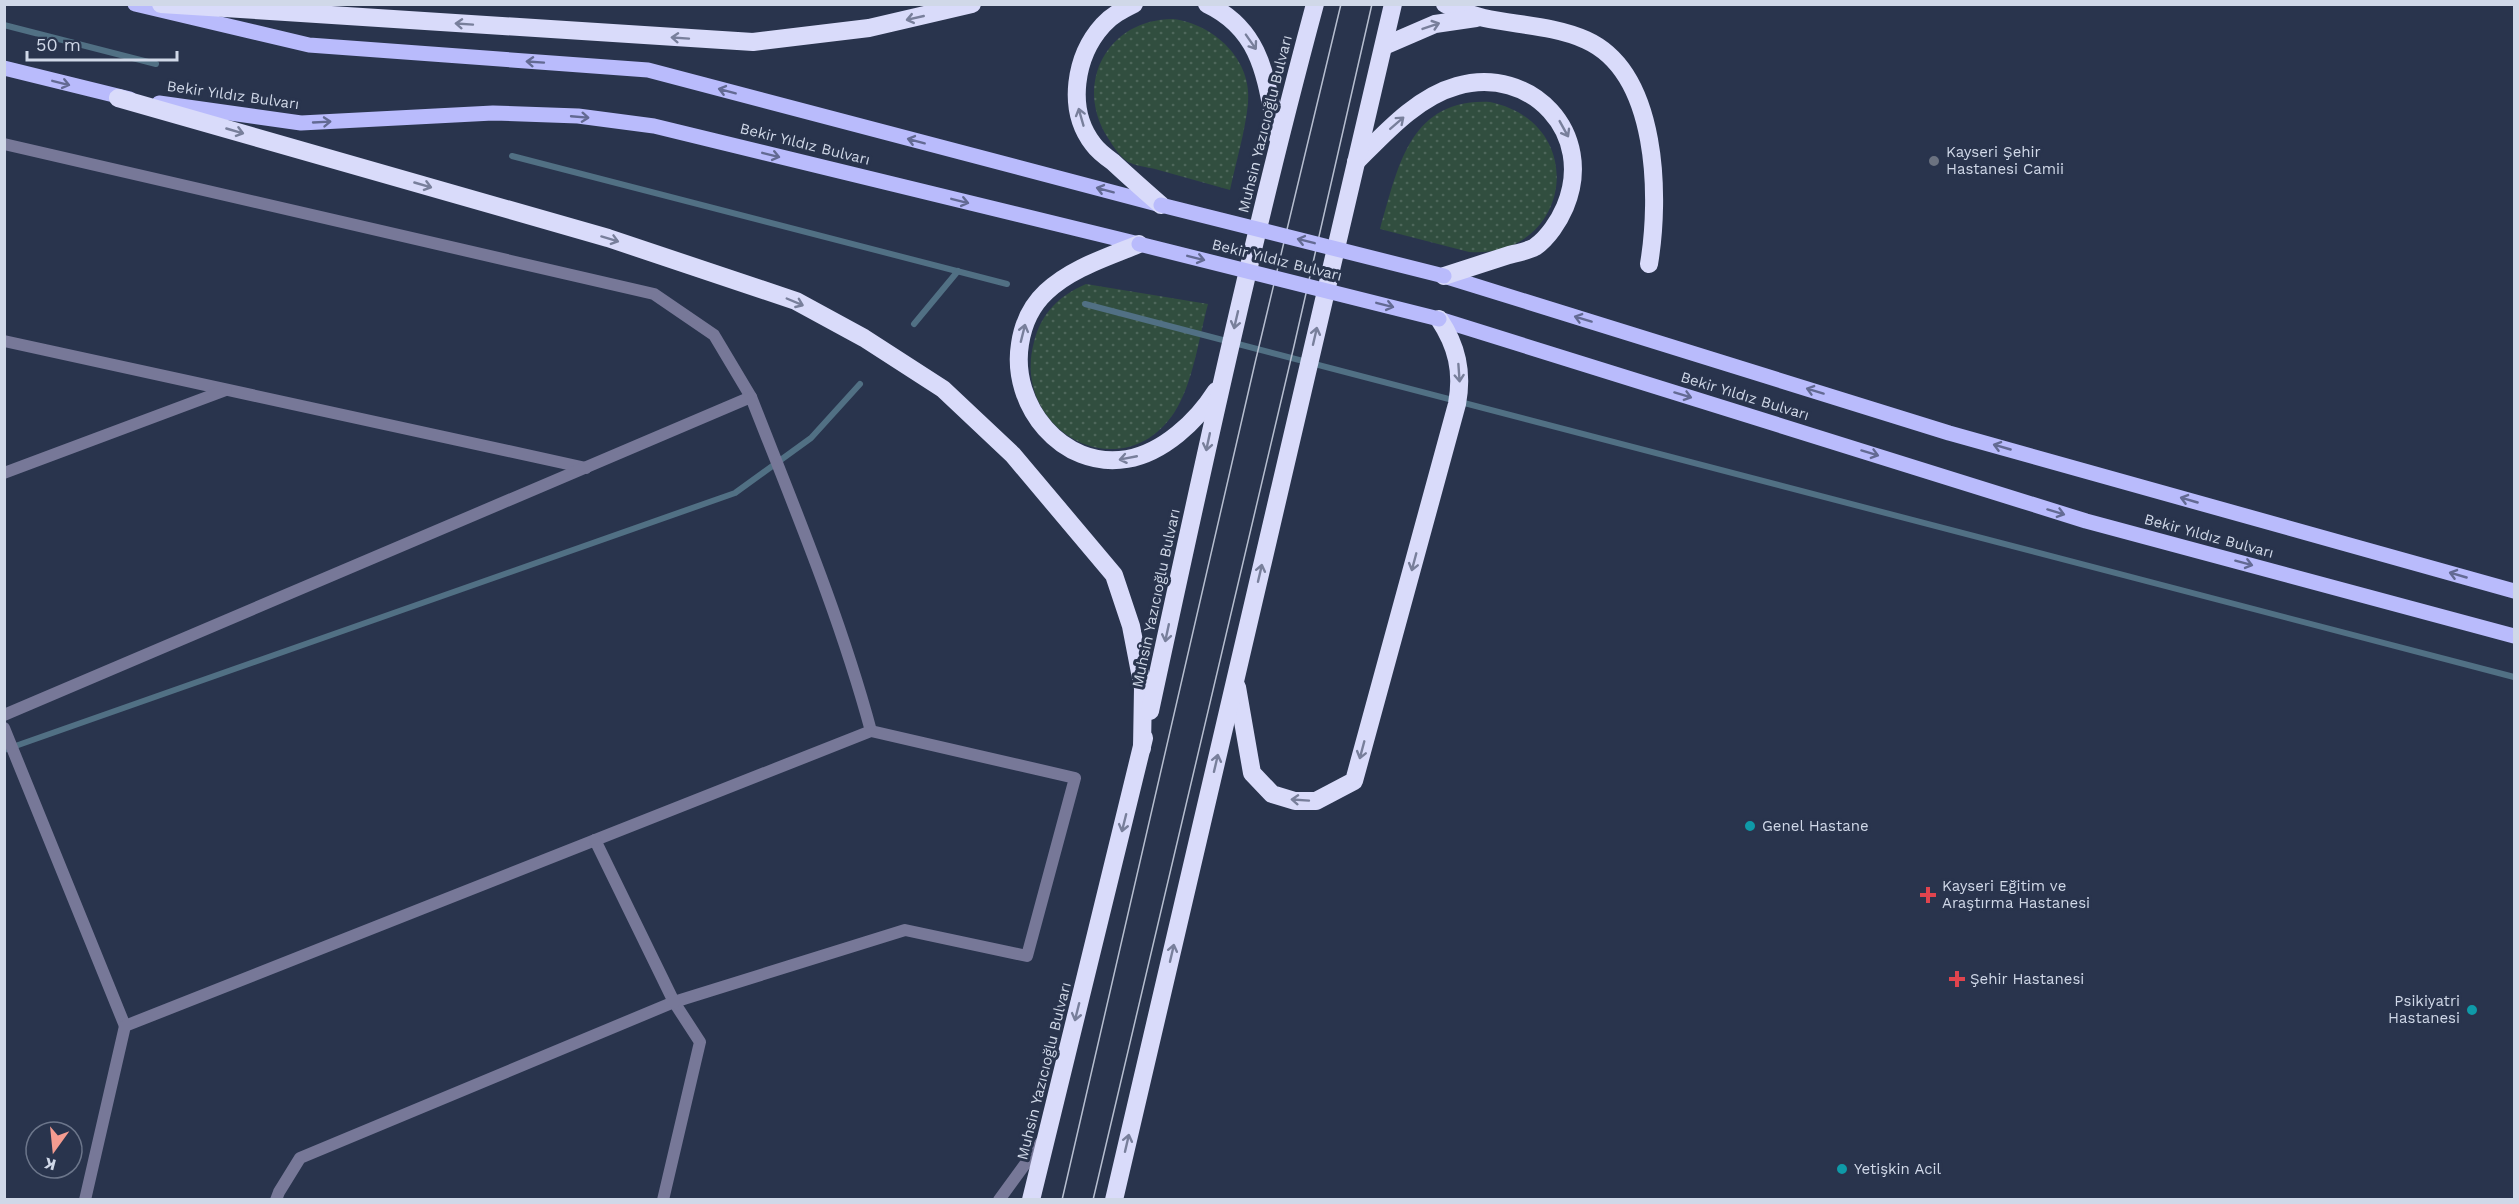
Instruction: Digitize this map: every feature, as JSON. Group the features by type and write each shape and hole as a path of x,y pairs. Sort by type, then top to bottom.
{"highway":[{"path":"161,4 753,42 869,28 972,4"},
{"path":"1134,4 1112,17 1094,39 1081,66 1076,90 1077,102 1080,117 1093,145 1161,205"},
{"path":"1207,4 1236,24 1257,51 1263,66 1278,141"},
{"name":"Muhsin Yazıcıoğlu Bulvarı","path":"1031,1200 1142,748 1220,385 1278,141 1315,4"},
{"path":"1114,1200 1354,163 1393,4"},
{"path":"1445,4 1481,17 1581,38 1610,56 1626,76 1647,135 1653,165 1655,215 1648,264"},
{"path":"1384,45 1435,24 1481,17"},
{"path":"1354,163 1399,119 1442,91 1457,86 1489,82 1516,88 1542,104 1558,119 1572,147 1574,170 1568,200 1554,227 1534,248 1444,276"},
{"path":"118,98 608,238 796,301 864,338 943,389 1013,455 1114,575 1131,626 1143,688 1142,748"},
{"path":"1139,244 1069,274 1056,283 1035,304 1024,326 1018,354 1019,378 1028,404 1045,430 1065,445 1090,456 1116,460 1140,455 1168,440 1198,416 1220,385"},
{"path":"1236,678 1252,773 1272,794 1296,801 1316,801 1354,781 1460,388 1458,358 1454,344 1439,319"}],"main road":[{"name":"Bekir Yıldız Bulvarı","path":"135,4 309,45 648,70 1161,205 1444,276 1949,433 2514,591"},
{"name":"Bekir Yıldız Bulvarı","path":"4,68 118,98 301,123 493,113 616,120 654,126 1439,319 2085,521 2514,636"}],"street":[{"path":"4,144 654,294 714,335 751,397 819,571 856,675 871,731"},
{"path":"4,341 586,468"},
{"path":"4,473 227,390"},
{"path":"4,715 751,397"},
{"path":"4,728 125,1026 85,1200"},
{"path":"125,1026 871,731 1075,778 1027,956 905,930 674,1002 300,1158 276,1200"},
{"path":"595,840 674,1002 700,1042 663,1200"},
{"path":"999,1200 1048,1133"}],"green space":[{"path":"1173,19 1188,22 1216,36 1228,47 1244,73 1248,88 1248,104 1230,190 1128,162 1108,138 1098,117 1094,96 1096,76 1103,58 1115,42 1130,30 1150,22"},
{"path":"1490,102 1522,115 1544,135 1555,161 1556,188 1548,213 1530,234 1504,248 1469,252 1380,229 1401,161 1411,141 1424,124 1441,112 1463,104"},
{"path":"1086,284 1208,304 1195,360 1181,401 1174,413 1152,436 1126,447 1100,448 1075,440 1054,424 1038,401 1031,373 1034,342 1041,322 1060,300"}],"waterway":[{"path":"4,25 156,64"},
{"path":"512,156 1007,284"},
{"path":"914,324 958,271"},
{"path":"1085,304 2514,677"},
{"path":"4,750 735,493 811,438 860,384"}],"tram line":[{"path":"1062,1200 1255,363 1341,4"},
{"path":"1093,1200 1372,4"}],"place":[{"name":"Kayseri Şehir Hastanesi Camii","path":"1934,161"},
{"name":"Genel Hastane","path":"1750,826"},
{"name":"Kayseri Eğitim ve Araştırma Hastanesi","path":"1928,895"},
{"name":"Şehir Hastanesi","path":"1957,979"},
{"name":"Psikiyatri Hastanesi","path":"2472,1010"},
{"name":"Yetişkin Acil","path":"1842,1169"}]}
